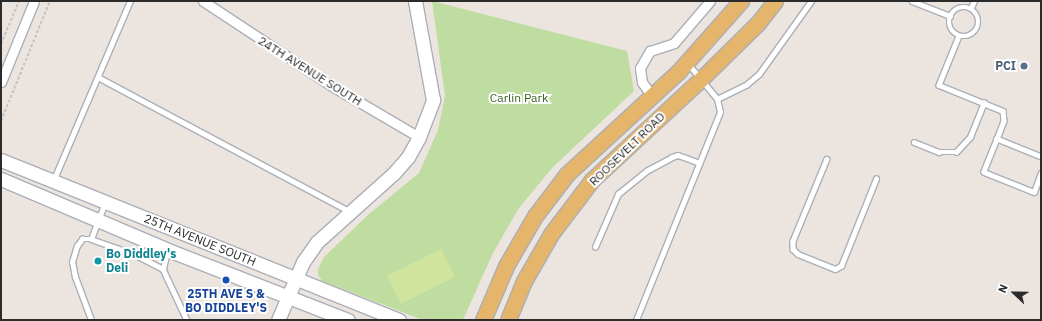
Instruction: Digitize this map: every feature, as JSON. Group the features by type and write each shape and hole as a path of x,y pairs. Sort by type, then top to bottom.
{"main road":[{"name":"ROOSEVELT ROAD","path":"483,320 506,266 535,216 567,174 652,96 686,62 741,1"},
{"name":"ROOSEVELT ROAD","path":"508,320 524,282 551,234 592,180 701,79 758,23 775,1"}],"street":[{"path":"1,82 34,1"},
{"name":"24TH AVENUE SOUTH","path":"203,1 332,86 419,137"},
{"path":"278,320 295,280 317,242 349,211 394,173 408,157 419,137 433,100 415,1"},
{"path":"652,96 642,82 640,68 650,51 674,43 710,1"},
{"name":"25TH AVENUE SOUTH","path":"1,160 53,183 106,202 295,280 398,320"},
{"name":"25TH AVENUE SOUTH","path":"1,179 168,250 348,320"}],"lane":[{"path":"53,183 130,1"},
{"path":"717,99 746,85 759,74 812,1"},
{"path":"912,1 950,16"},
{"path":"971,8 974,1"},
{"path":"959,36 950,28 950,16 959,8 971,8"},
{"path":"959,36 972,34 978,27 978,19 971,8"},
{"path":"959,36 939,85 1003,111 1004,121 984,172 1034,192 1041,173"},
{"path":"636,320 718,120 720,105 717,99 686,62"},
{"path":"98,77 349,211"},
{"path":"914,142 939,152 956,152 970,137 984,103"},
{"path":"997,139 1041,157"},
{"path":"595,247 618,194 648,170 678,155 700,163"},
{"path":"828,159 793,241 794,249 798,254 838,268 842,262 876,179"},
{"path":"91,239 106,202"},
{"path":"91,320 75,277 72,262 77,246 82,239 91,239 134,254 163,269 187,320"},
{"path":"163,269 168,250"}],"path":[{"path":"1,44 19,1"},
{"path":"1,121 50,1"}],"green space":[{"name":"Carlin Park","path":"432,1 627,51 634,91 553,167 519,208 493,253 463,320 423,320 322,281 318,275 318,269 324,257 369,214 419,173 438,130 445,96"},
{"path":"441,249 455,277 401,304 387,276"}],"place":[{"name":"PCI","path":"1024,66"},
{"name":"Bo Diddley's Deli","path":"98,261"},
{"name":"25TH AVE S & BO DIDDLEY'S","path":"226,280"}]}
